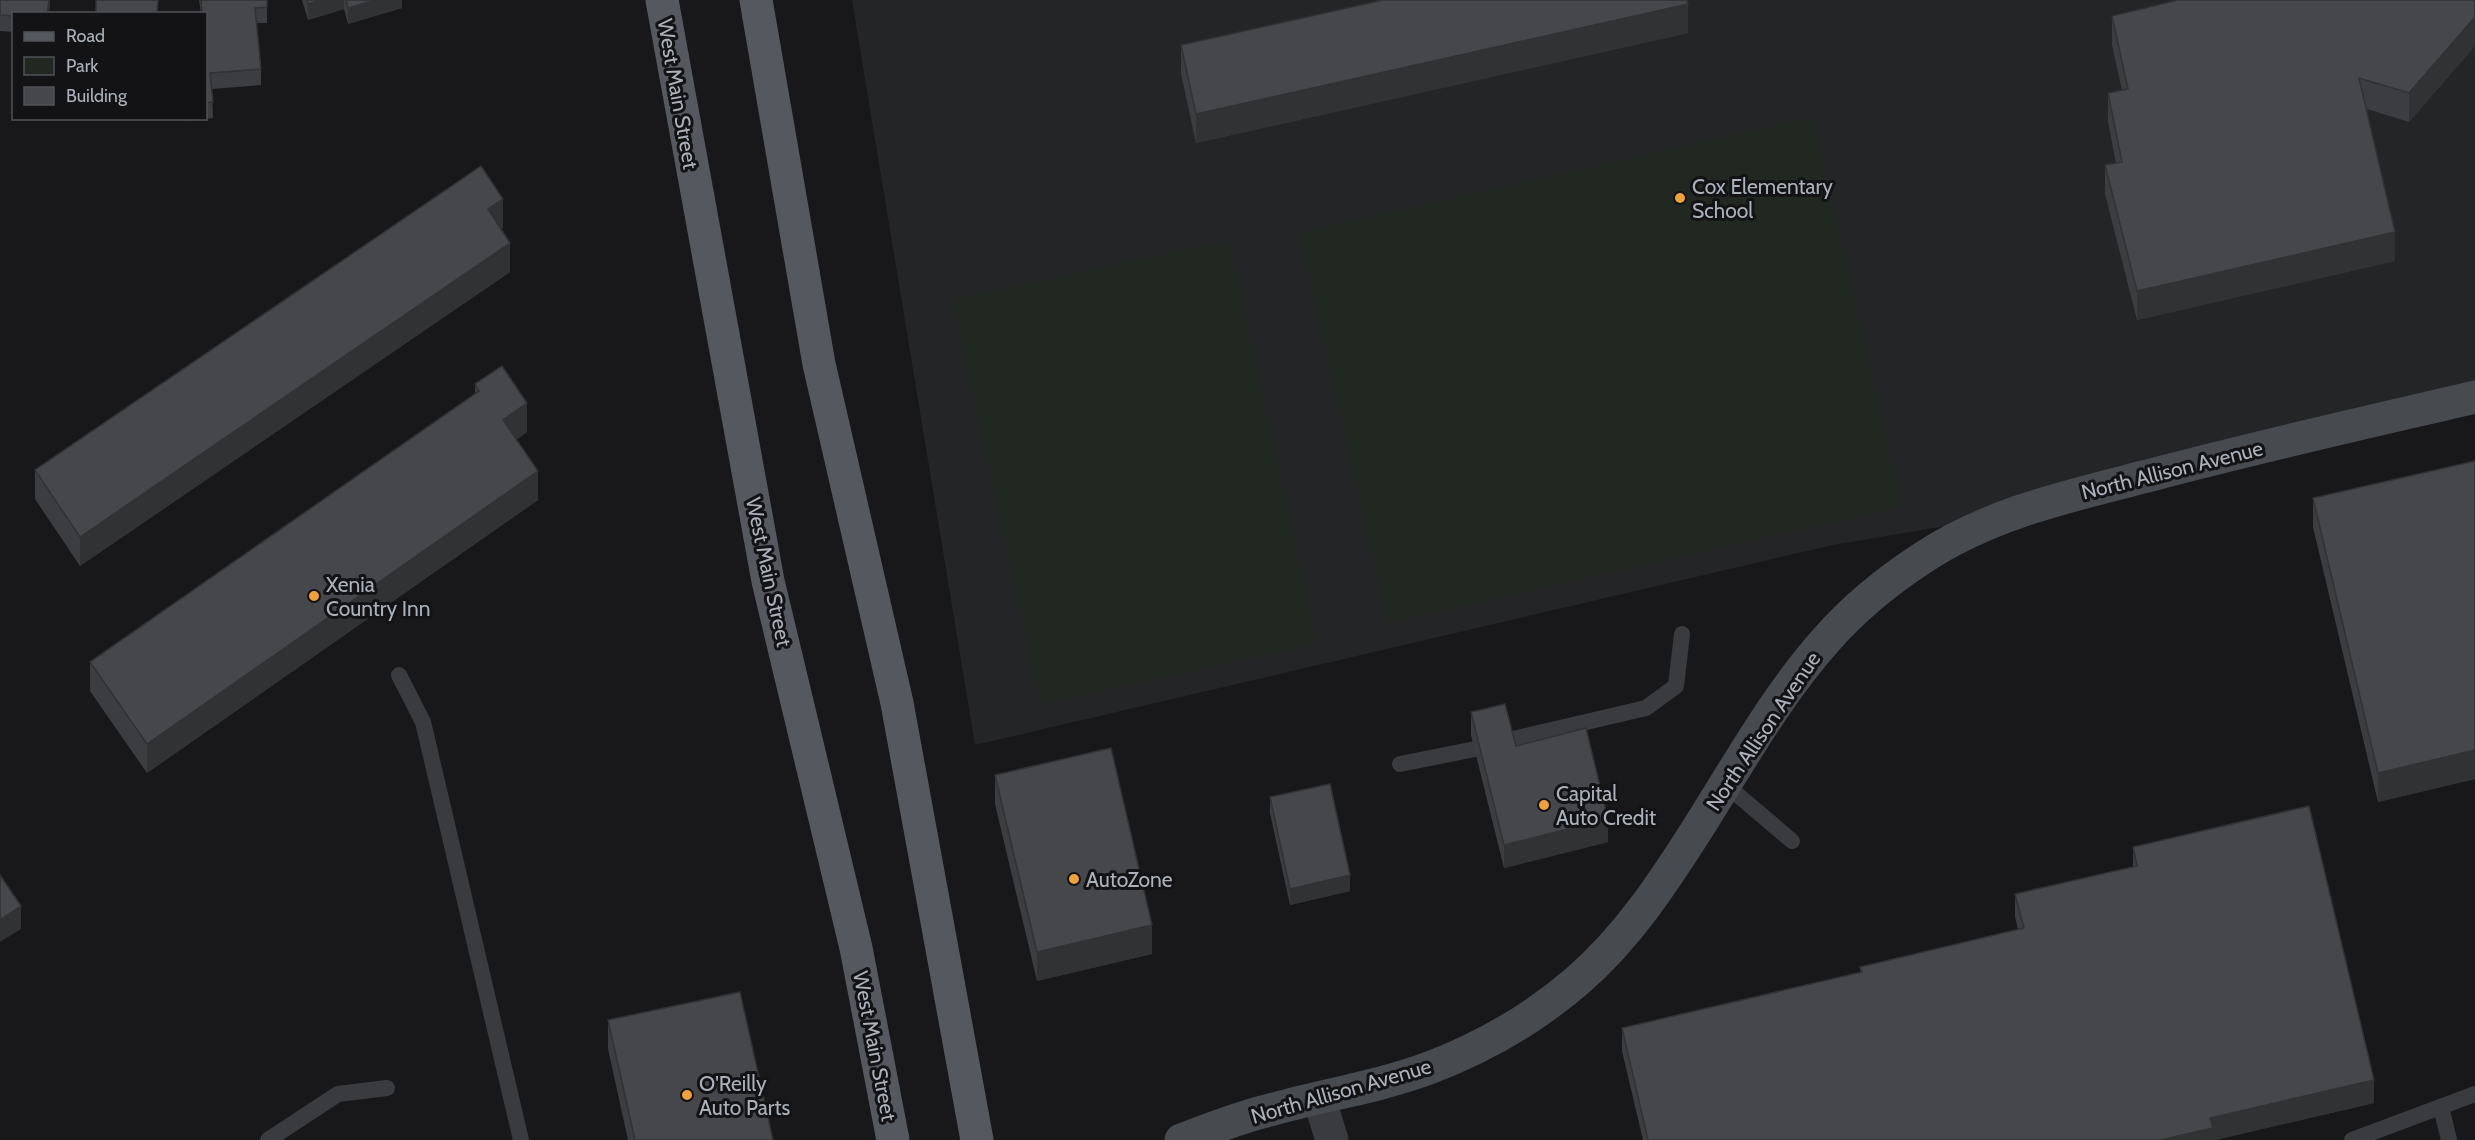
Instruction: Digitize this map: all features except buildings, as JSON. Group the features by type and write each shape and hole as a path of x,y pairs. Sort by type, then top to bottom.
{"main road":[{"name":"West Main Street","path":"662,0 768,581 856,948 893,1140"},
{"path":"756,0 819,364 897,703 977,1140"}],"street":[{"name":"North Allison Avenue","path":"1181,1140 1267,1110 1384,1082 1426,1069 1460,1055 1532,1016 1578,980 1626,932 1667,876 1784,693 1825,641 1853,612 1891,580 1960,536 2044,502 2232,453 2475,397"},
{"path":"1319,1098 1332,1140"}],"lane":[{"path":"1509,740 1646,708 1676,686 1682,634"},
{"path":"399,675 423,722 521,1140"},
{"path":"1400,764 1474,749"},
{"path":"1726,785 1792,841"},
{"path":"268,1140 338,1094 387,1088"},
{"path":"2354,1140 2475,1094"},
{"path":"2440,1107 2449,1140"}],"shaded area":[{"name":"Cox Elementary School","path":"852,0 2475,0 2475,397 2005,516 1833,545 975,745"}],"green space":[{"path":"1812,117 1901,507 1388,623 1300,233"},
{"path":"1228,240 1316,644 1041,704 953,300"}],"place":[{"name":"Cox Elementary School","path":"1680,198"},
{"name":"Xenia Country Inn","path":"314,596"},
{"name":"Capital Auto Credit","path":"1544,805"},
{"name":"AutoZone","path":"1074,879"},
{"name":"O'Reilly Auto Parts","path":"687,1095"}]}
